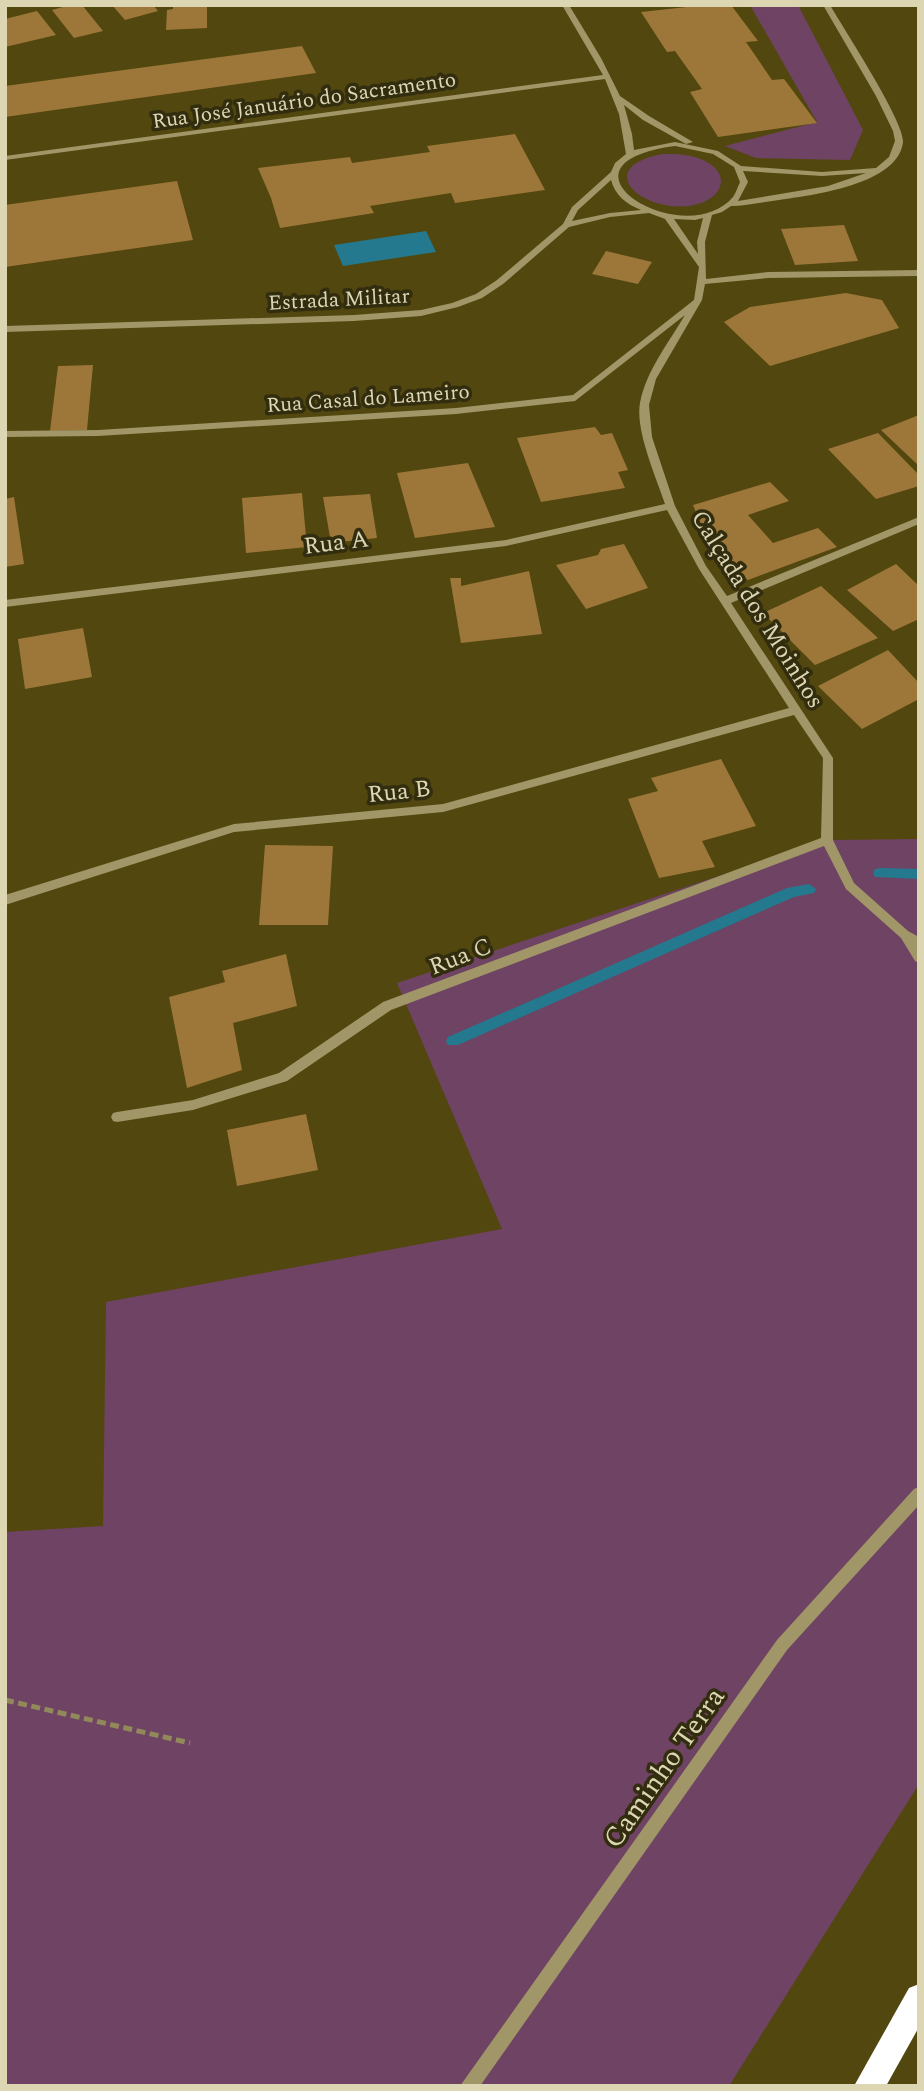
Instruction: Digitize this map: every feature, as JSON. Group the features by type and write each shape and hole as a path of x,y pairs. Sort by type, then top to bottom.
{"highway":[{"path":"869,2086 919,1998"}],"street":[{"path":"565,5 617,95 630,135 630,154"},
{"path":"613,174 614,186 626,200 646,212 669,219 708,214 733,204 862,180 881,169 892,158 900,144 898,134 826,5"},
{"name":"Rua José Januário do Sacramento","path":"5,158 607,77"},
{"path":"617,95 646,118 698,147 729,159 745,181 742,194 733,204"},
{"path":"566,225 575,209 613,174 620,162 630,154 653,146 698,147"},
{"path":"737,167 822,174 881,169"},
{"name":"Estrada Militar","path":"5,329 354,318 421,313 480,296 566,225 610,215 646,212"},
{"path":"703,277 701,242 708,214"},
{"path":"669,219 685,239 703,277"},
{"path":"703,277 919,273"},
{"name":"Calçada dos Moinhos","path":"703,277 698,300 652,379 644,405 647,437 670,506 702,567 828,758 827,840 850,886 904,934 919,943"},
{"name":"Rua Casal do Lameiro","path":"5,433 98,433 456,411 575,398 698,300"},
{"name":"Rua A","path":"5,604 506,543 670,506"},
{"path":"725,601 919,520"},
{"name":"Rua B","path":"5,900 234,828 443,807 796,710"},
{"name":"Rua C","path":"117,1117 193,1105 283,1077 387,1006 827,840"},
{"path":"904,934 919,958"},
{"name":"Caminho Terra","path":"469,2086 782,1645 919,1494"}],"path":[{"path":"5,1700 190,1743"}],"shaded area":[{"path":"750,5 798,5 863,130 850,160 756,158 725,146 817,122"},
{"path":"662,154 695,157 713,166 721,178 718,191 707,201 679,206 661,204 645,198 634,190 628,180 629,170 640,161"},
{"path":"919,839 919,1784 729,2086 5,2086 5,1532 103,1526 106,1302 502,1229 397,983 827,840"}],"water":[{"path":"426,231 436,252 343,266 334,245"}],"building":[{"path":"82,5 103,31 74,38 52,10"},
{"path":"112,5 153,5 158,11 125,20"},
{"path":"173,5 207,7 207,28 166,30 167,10 173,9"},
{"path":"731,5 758,41 746,42 772,80 784,79 817,123 718,137 690,92 702,89 675,51 667,52 641,12"},
{"path":"37,11 56,35 5,47 5,19"},
{"path":"302,46 316,73 5,117 5,86"},
{"path":"515,134 545,190 455,203 451,193 370,206 374,213 280,228 258,168 350,157 352,163 430,152 427,146"},
{"path":"177,181 193,240 5,267 5,205"},
{"path":"844,225 858,261 795,265 781,229"},
{"path":"606,251 652,262 638,284 592,274"},
{"path":"846,293 882,300 899,328 770,366 724,322 750,307"},
{"path":"93,365 87,430 50,431 58,366"},
{"path":"919,415 919,466 881,430"},
{"path":"595,427 601,435 612,433 628,470 618,472 625,488 541,502 517,438"},
{"path":"878,433 919,475 919,486 876,499 828,449"},
{"path":"468,463 495,527 415,538 397,473"},
{"path":"770,482 789,501 748,515 773,543 818,528 837,547 748,580 729,567 702,526 693,505"},
{"path":"302,493 307,547 246,553 242,498"},
{"path":"370,494 377,538 331,543 323,497"},
{"path":"14,497 24,564 5,567 5,499"},
{"path":"624,544 648,588 586,609 556,565 598,555 601,549"},
{"path":"896,564 919,586 919,619 893,631 847,590"},
{"path":"529,571 542,634 461,643 450,578 461,578 461,586"},
{"path":"821,586 878,638 815,665 763,613"},
{"path":"83,628 92,677 25,689 18,639"},
{"path":"888,650 919,683 919,699 862,729 818,686"},
{"path":"721,759 756,826 702,841 715,867 659,878 628,799 658,791 651,778"},
{"path":"265,845 333,846 328,925 259,925"},
{"path":"286,954 297,1006 233,1023 242,1070 187,1088 169,997 225,982 222,971"},
{"path":"306,1114 318,1170 237,1186 227,1130"}],"waterway":[{"path":"880,873 919,874"},
{"path":"453,1041 792,892 809,889"}]}
